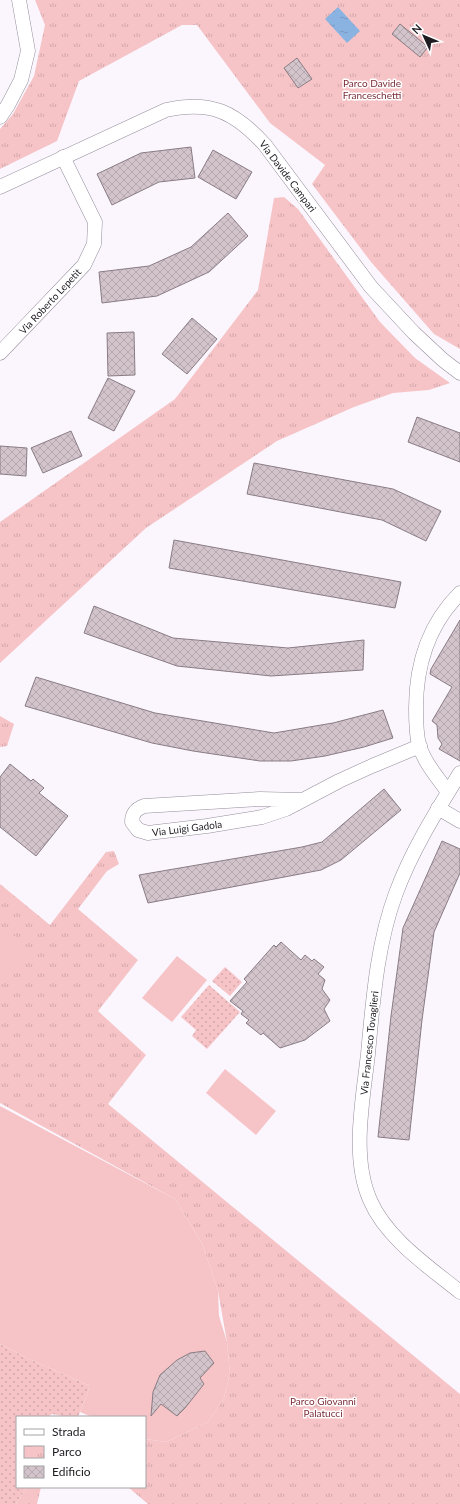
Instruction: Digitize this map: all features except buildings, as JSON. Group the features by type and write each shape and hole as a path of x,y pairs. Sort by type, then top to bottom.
{"street":[{"path":"0,117 21,80 28,51 19,0"},
{"name":"Via Davide Campari","path":"0,186 166,110 180,107 207,107 221,111 235,117 256,134 371,287 414,333 443,360 460,373"},
{"name":"Via Roberto Lepetit","path":"0,353 84,265 94,244 95,222 62,157"},
{"path":"448,792 433,772 420,746 417,731 416,688 421,662 436,625 445,610 460,593"},
{"name":"Via Luigi Gadola","path":"302,800 260,799 144,806 137,809 134,813 132,822 138,830 148,833 262,818 286,809 372,766 420,746"},
{"name":"Via Francesco Tovaglieri","path":"460,773 438,808 407,864 395,895 385,930 373,1004 360,1151 361,1170 365,1189 376,1214 401,1243 460,1292"},
{"path":"438,808 460,821"}],"green space":[{"name":"Parco Davide Franceschetti","path":"35,0 460,0 460,349 434,334 371,262 312,184 325,165 270,123 197,25 182,25 79,81 57,141 0,169 0,129 13,114 34,76 45,25"},
{"path":"284,197 298,209 380,322 415,358 450,383 429,390 393,393 354,407 277,441 146,528 0,663 0,522 175,399 258,290 274,198"},
{"path":"0,716 14,724 7,746 0,747"},
{"name":"Parco Giovanni Palatucci","path":"114,851 119,864 107,871 78,909 138,960 98,1011 146,1055 108,1104 460,1394 460,1504 148,1504 129,1488 146,1488 146,1439 166,1442 208,1422 224,1398 230,1374 227,1342 218,1291 202,1243 175,1199 0,1103 0,884 50,925 106,852"},
{"path":"0,934 13,935 20,940 23,947 24,954 22,961 17,967 9,970 0,970"},
{"path":"177,956 207,980 172,1022 142,998"},
{"path":"225,967 242,982 230,996 212,981"},
{"path":"209,985 240,1012 207,1049 192,1036 196,1030 181,1017"},
{"path":"225,1069 276,1111 256,1135 206,1093"},
{"path":"0,1106 175,1199 202,1243 218,1291 219,1316 227,1342 230,1374 224,1398 208,1422 166,1442 146,1439 146,1416 90,1416 80,1412 90,1386 29,1359 0,1344"},
{"path":"0,1344 29,1359 90,1386 78,1416 62,1416 52,1414 49,1416 16,1416 16,1488 26,1488 16,1504 0,1504"},
{"path":"26,1488 41,1488 37,1504 16,1504"}],"water":[{"path":"338,7 360,31 347,43 325,19"}]}
